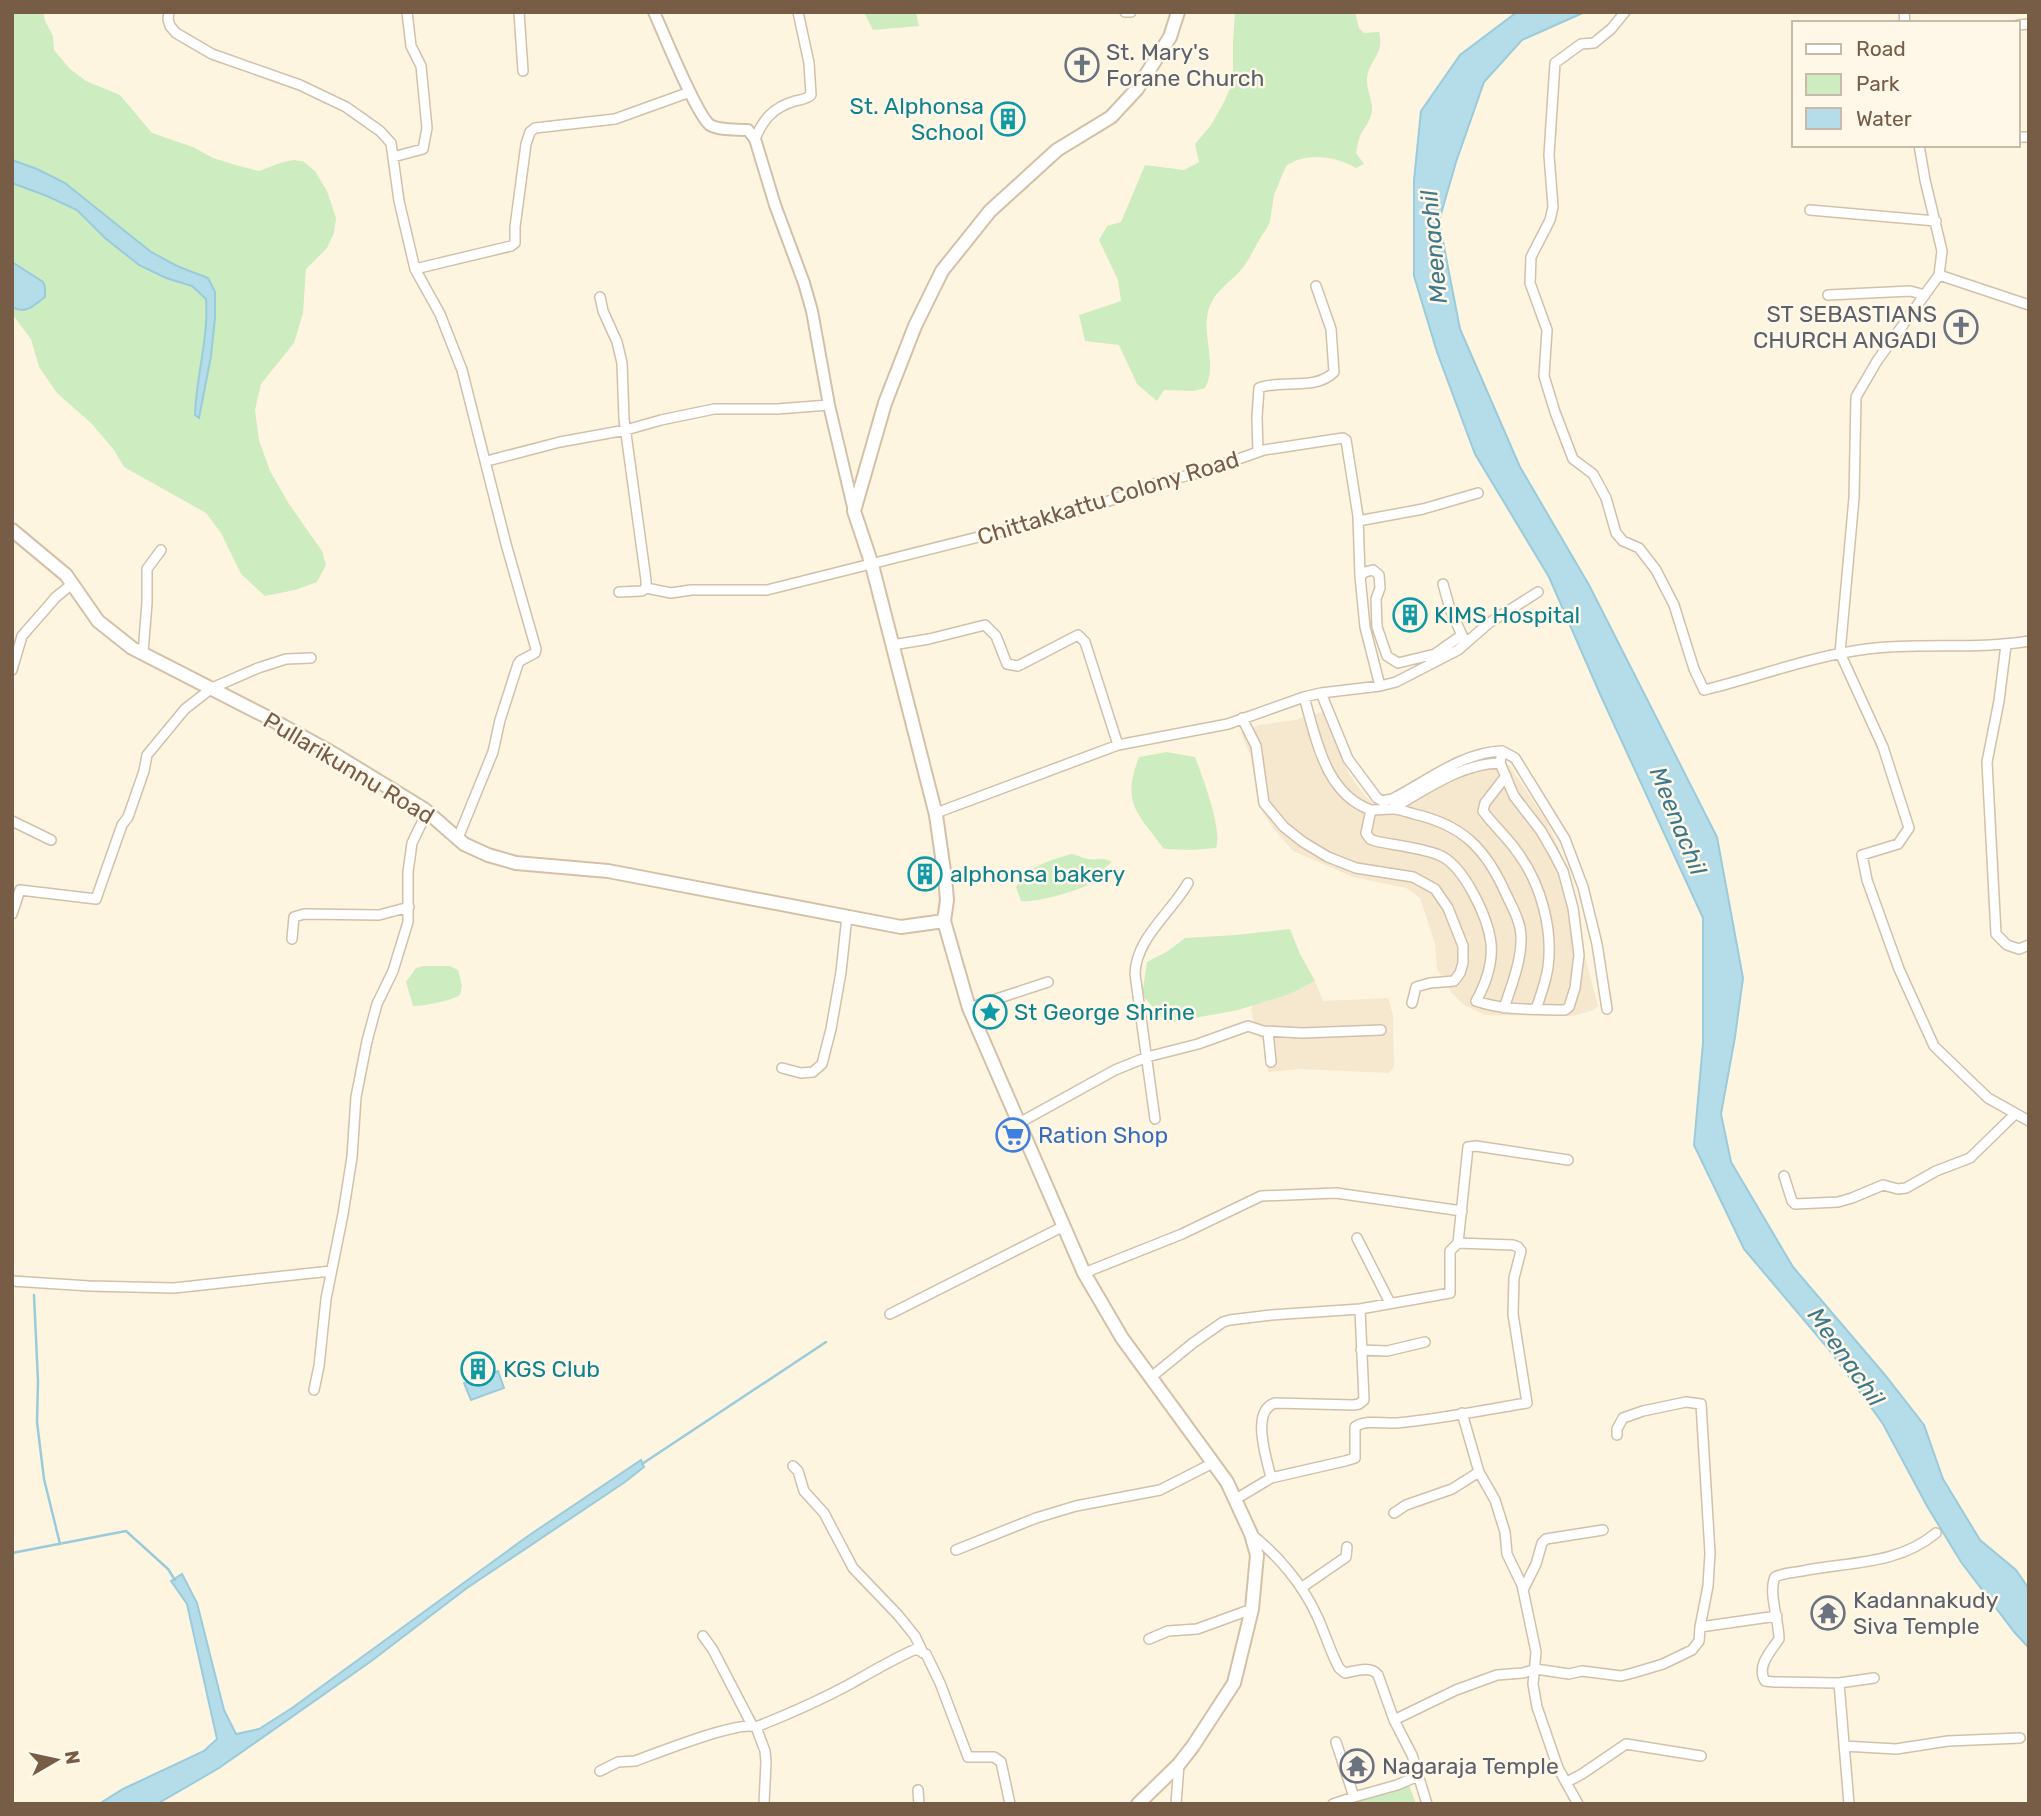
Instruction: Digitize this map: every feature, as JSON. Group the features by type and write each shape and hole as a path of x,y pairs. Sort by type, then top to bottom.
{"main road":[{"path":"1138,1804 1178,1764 1201,1735 1234,1683 1252,1609 1257,1555 1251,1534 1227,1482 1122,1338 1084,1273 969,1008 944,921 947,900 936,813 872,565 854,511 885,403 915,326 942,271 989,211 1057,150 1111,117 1136,89 1170,37 1178,12"},
{"name":"Pullarikunnu Road","path":"13,531 66,575 98,621 132,648 334,754 427,812 464,844 488,855 516,863 608,871 901,927 944,921"}],"street":[{"path":"170,12 168,19 176,33 212,54 300,85 346,107 391,143 399,201 415,269 440,314 462,370 536,649 535,653 518,664 493,752 458,838"},
{"path":"393,157 423,149 427,128 421,66 411,46 407,12"},
{"path":"519,12 523,71"},
{"path":"654,12 696,107 709,124 722,129 748,130 755,139 809,302 829,405 854,511"},
{"path":"755,139 771,112 781,105 806,99 811,95 809,63 798,12"},
{"path":"1125,12 1131,12"},
{"path":"1625,12 1611,29 1594,43 1581,44 1555,63 1549,155 1553,208 1550,220 1531,257 1530,283 1547,330 1544,376 1573,459 1593,474 1606,498 1616,533 1623,541 1639,548 1656,570 1674,605 1694,669 1704,690 1840,653 1882,648 2029,642"},
{"path":"415,269 515,243 514,227 526,144 530,132 535,128 615,119 690,92"},
{"path":"1919,147 1942,251 1939,275 1877,361 1856,397 1854,498 1840,653 1883,747 1909,828 1898,844 1862,855 1867,880 1899,969 1934,1046 1988,1098 2029,1121"},
{"path":"1810,210 1936,221"},
{"path":"1939,275 2029,305"},
{"path":"1258,452 1259,388 1328,378 1334,372 1331,328 1316,286"},
{"path":"1828,295 1910,291 1925,295"},
{"path":"600,297 622,363 626,430 646,588"},
{"path":"486,461 714,409 777,409 829,405"},
{"name":"Chittakkattu Colony Road","path":"619,592 642,591 646,588 671,593 691,590 767,590 1058,517 1258,452 1345,438 1358,521"},
{"path":"1380,686 1365,627 1358,521 1423,509 1478,493"},
{"path":"143,653 147,569 161,550"},
{"path":"1360,576 1373,570 1379,575 1377,627 1387,656 1398,663 1435,654 1464,639 1538,592"},
{"path":"12,670 22,636 72,583"},
{"path":"1443,584 1450,609 1464,639"},
{"path":"892,645 985,625 996,636 1007,664 1018,666 1078,635 1085,642 1118,746"},
{"path":"936,813 1118,746 1228,724 1321,693 1396,682 1458,650 1464,639"},
{"path":"2006,645 1987,762 1996,933 2007,945 2019,949 2029,945"},
{"path":"12,914 20,890 96,898 122,825 128,817 147,755 184,709 212,688 258,668 286,659 312,658"},
{"path":"1321,693 1348,759 1382,801 1401,794 1469,758 1502,751 1515,758 1565,839 1583,887 1594,932 1606,1009"},
{"path":"1304,697 1319,750 1330,774 1346,795 1371,810 1391,808 1431,817 1447,824 1478,846 1499,876 1521,933 1517,970 1504,1008"},
{"path":"1242,718 1256,746 1264,803 1284,827 1328,857 1356,869 1396,874 1424,882 1435,889 1448,908 1463,947 1460,973 1454,981 1416,987 1412,1003"},
{"path":"1371,810 1366,833 1370,839 1440,855 1467,882 1480,908 1491,943 1488,974 1476,1000 1504,1008 1565,1010 1569,1007 1577,978 1579,955 1573,908 1563,870 1541,831 1514,796 1500,763 1502,751"},
{"path":"1391,808 1465,768 1500,763"},
{"path":"1506,776 1485,803 1483,811 1518,852 1543,907 1549,954 1548,970 1536,1009"},
{"path":"314,1390 326,1299 352,1157 356,1097 377,1004 393,971 408,922 407,882 412,843 427,812"},
{"path":"12,821 51,841"},
{"path":"1155,1119 1135,960 1144,942 1188,883"},
{"path":"292,939 294,917 304,914 379,915 409,907"},
{"path":"782,1068 801,1073 813,1072 822,1064 841,972 847,916"},
{"path":"969,1008 1048,982"},
{"path":"1019,1123 1115,1070 1147,1057 1198,1044 1248,1026 1268,1032 1381,1030"},
{"path":"1268,1032 1271,1062"},
{"path":"1784,1176 1795,1204 1838,1202 1883,1185 1906,1188 1936,1171 1970,1158 2015,1114"},
{"path":"1150,1378 1223,1322 1271,1315 1360,1309 1450,1293 1450,1251 1458,1243 1468,1147 1568,1160"},
{"path":"1084,1273 1182,1234 1261,1196 1336,1193 1462,1211"},
{"path":"890,1314 1064,1226"},
{"path":"1357,1238 1391,1303"},
{"path":"1236,1499 1271,1478 1355,1458 1355,1427 1360,1423 1418,1421 1527,1403 1513,1314 1514,1278 1521,1251 1513,1245 1458,1243"},
{"path":"12,1281 174,1288 331,1271"},
{"path":"1360,1309 1365,1396 1360,1423"},
{"path":"1361,1350 1387,1350 1425,1342"},
{"path":"1271,1478 1261,1429 1268,1406 1275,1403 1354,1405 1362,1402"},
{"path":"1394,1720 1456,1690 1497,1675 1535,1669 1569,1674 1582,1671 1622,1676 1664,1664 1692,1650 1699,1641 1709,1586 1710,1553 1701,1404 1686,1402 1623,1418 1617,1435"},
{"path":"1462,1413 1479,1472 1495,1500 1505,1532 1507,1554 1523,1590 1536,1653 1533,1684 1536,1707 1558,1768 1578,1804"},
{"path":"956,1550 1009,1528 1076,1506 1160,1490 1213,1463"},
{"path":"793,1466 799,1471 804,1491 824,1513 853,1568 898,1615 915,1636 923,1653"},
{"path":"1394,1513 1406,1505 1452,1489 1479,1472"},
{"path":"1523,1590 1546,1539 1603,1530"},
{"path":"1874,1678 1839,1683 1765,1681 1762,1668 1779,1639 1772,1585 1775,1577 1885,1559 1922,1545 1936,1533"},
{"path":"1251,1534 1273,1554 1301,1588 1317,1615 1339,1668 1345,1673 1375,1671 1394,1720 1412,1755 1427,1804"},
{"path":"1301,1588 1346,1557 1347,1547"},
{"path":"1149,1639 1168,1631 1198,1629 1252,1609"},
{"path":"1700,1627 1777,1616"},
{"path":"703,1636 754,1726 765,1751 764,1804"},
{"path":"600,1771 618,1762 635,1761 733,1727 754,1726 793,1712 916,1650 926,1654 968,1757 994,1757 1001,1762 1010,1804"},
{"path":"1839,1683 1849,1804"},
{"path":"1844,1746 1896,1749 1948,1741 2020,1738"},
{"path":"1336,1742 1354,1797"},
{"path":"1567,1782 1626,1744 1701,1756"},
{"path":"1176,1804 1178,1764"},
{"path":"1333,1804 1397,1786 1418,1776"},
{"path":"918,1790 919,1804"}],"shaded area":[{"path":"1323,712 1349,774 1376,806 1384,806 1405,797 1475,762 1493,760 1509,765 1547,822 1571,880 1584,953 1598,1006 1594,1010 1572,1016 1485,1015 1464,1005 1451,992 1437,969 1435,944 1420,898 1406,888 1353,877 1293,851 1258,805 1251,757 1241,733 1259,725 1295,720"},
{"path":"1315,981 1323,1001 1388,998 1393,1015 1394,1067 1389,1073 1301,1069 1268,1072 1264,1040 1255,1028 1251,1010 1253,1005 1290,994"}],"green space":[{"path":"12,12 43,12 53,36 54,50 70,69 86,81 120,95 152,133 193,147 213,158 259,171 283,162 304,162 315,171 327,191 336,218 334,233 327,248 306,269 303,313 294,343 261,384 255,410 259,440 270,471 322,551 326,565 317,582 265,596 241,574 221,533 206,513 124,467 114,450 92,424 57,393 39,367 31,339 12,314"},
{"path":"864,12 916,12 919,26 873,30"},
{"path":"1235,12 1355,12 1359,28 1364,33 1379,32 1379,51 1367,78 1372,111 1360,136 1356,153 1364,164 1356,168 1330,158 1312,157 1286,166 1274,195 1267,228 1244,266 1217,294 1209,309 1207,327 1210,371 1205,388 1193,391 1164,390 1157,401 1137,384 1119,345 1085,341 1079,315 1121,301 1118,280 1099,240 1107,226 1121,222 1145,165 1184,170 1199,162 1195,144 1211,125 1233,82"},
{"path":"1167,752 1195,757 1207,789 1217,829 1216,848 1164,849 1139,816 1132,797 1132,786 1139,757"},
{"path":"1071,854 1112,862 1086,886 1044,899 1021,901 1016,887 1027,874 1040,865"},
{"path":"1290,929 1315,981 1290,994 1238,1010 1167,1023 1142,995 1147,962 1185,938"},
{"path":"450,966 458,970 462,986 460,995 437,1003 413,1006 406,982 416,968"},
{"path":"1409,1785 1416,1804 1345,1804"}],"water":[{"name":"Meenachil","path":"1517,12 1585,12 1522,40 1484,82 1439,221 1460,329 1520,467 1589,585 1717,837 1743,978 1721,1114 1731,1162 1793,1267 1924,1425 1943,1479 1980,1540 2016,1570 2029,1589 2029,1648 1961,1562 1883,1424 1831,1352 1744,1249 1694,1145 1703,1043 1703,918 1549,577 1475,454 1437,352 1414,276 1414,180 1421,111 1460,55"},
{"path":"12,160 65,183 151,252 208,278 215,292 215,318 199,418 195,415 206,328 206,299 192,286 166,278 139,265 105,238 77,210 12,183"},
{"path":"12,262 43,282 45,287 45,297 26,309 12,307"},
{"path":"498,1371 504,1388 471,1400 464,1383"},
{"path":"641,1460 644,1467 625,1482 467,1588 370,1662 219,1768 157,1804 99,1804 123,1789 204,1751 217,1739 187,1604 171,1581 182,1574 197,1603 224,1710 236,1734 259,1729 292,1708 528,1536"}],"waterway":[{"path":"34,1295 37,1422 44,1479 60,1544"},
{"path":"642,1464 826,1342"},
{"path":"12,1553 126,1531 168,1569 175,1580"}],"place":[{"name":"St. Mary's Forane Church","path":"1082,65"},
{"name":"St. Alphonsa School","path":"1008,119"},
{"name":"ST SEBASTIANS CHURCH ANGADI","path":"1961,327"},
{"name":"KIMS Hospital","path":"1410,615"},
{"name":"alphonsa bakery","path":"925,874"},
{"name":"St George Shrine","path":"990,1012"},
{"name":"Ration Shop","path":"1013,1135"},
{"name":"KGS Club","path":"478,1369"},
{"name":"Kadannakudy Siva Temple","path":"1828,1613"},
{"name":"Nagaraja Temple","path":"1357,1766"}]}
